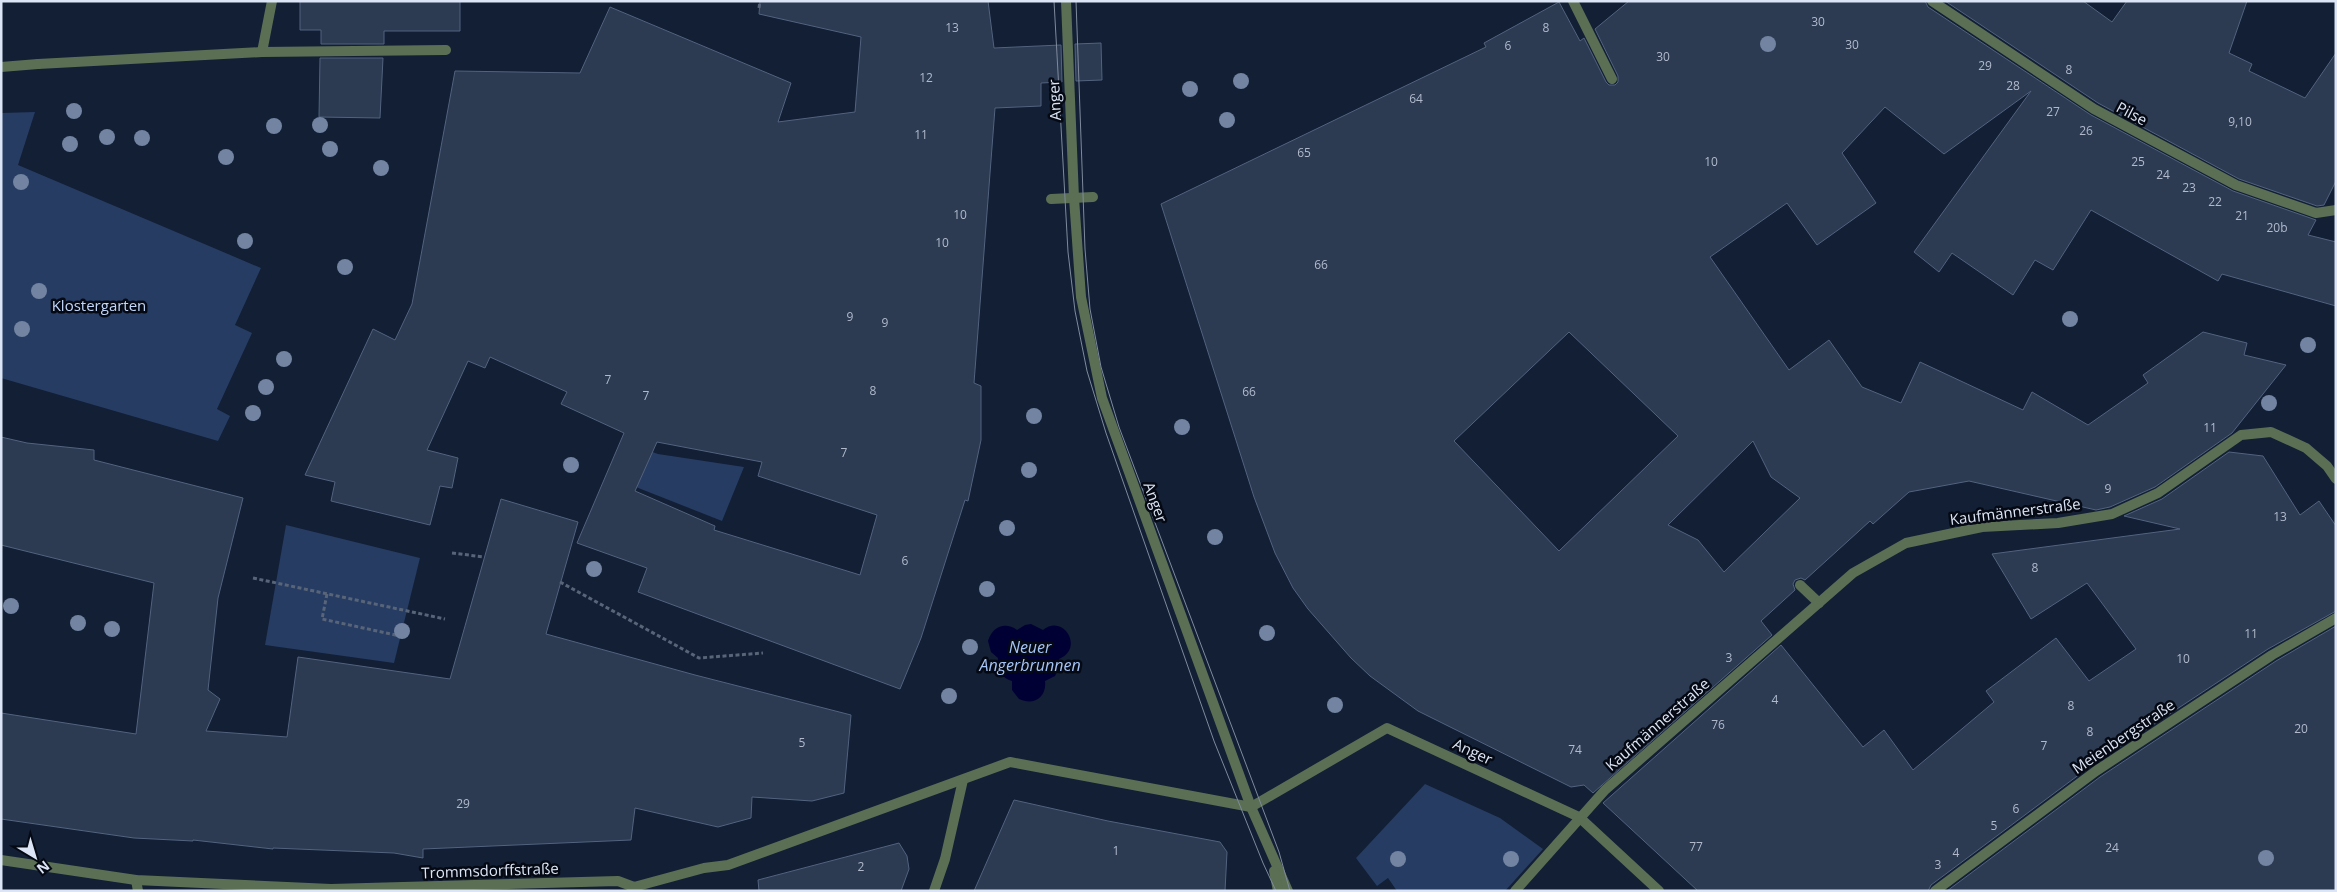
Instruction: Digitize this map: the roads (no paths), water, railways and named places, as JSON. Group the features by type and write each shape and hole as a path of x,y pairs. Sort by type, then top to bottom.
{"street":[{"path":"262,52 272,1"},
{"name":"Anger","path":"1066,1 1074,198 1081,298 1102,398 1251,806 1288,891"},
{"path":"1573,1 1612,78"},
{"name":"Pilse","path":"1932,1 2094,109 2236,185 2316,213 2336,210"},
{"path":"1,67 262,52 446,50"},
{"path":"1051,199 1093,197"},
{"name":"Kaufmännerstraße","path":"1579,817 1605,790 1853,573 1906,543 1982,527 2058,523 2112,514 2158,492 2241,435 2271,432 2306,448 2327,466 2336,479"},
{"path":"1800,585 1819,603"},
{"name":"Meienbergstraße","path":"1935,891 2096,771 2272,655 2336,618"},
{"name":"Anger","path":"1251,806 1388,728 1579,817 1659,891"},
{"path":"934,891 945,860 963,780 1010,762 1251,806"},
{"name":"Trommsdorffstraße","path":"1,860 137,886 331,889 618,881 635,889 704,868 728,865 963,780"},
{"path":"1514,891 1579,817"},
{"path":"1272,857 1278,891"}],"water":[{"name":"Neuer Angerbrunnen","path":"1031,624 1043,630 1050,626 1058,626 1064,629 1071,641 1067,654 1059,659 1060,665 1055,676 1045,681 1042,696 1034,701 1025,701 1019,699 1012,690 1012,681 1004,677 1000,672 998,658 991,652 988,641 993,632 1000,627 1008,626 1017,630"}],"tram line":[{"path":"1054,1 1068,252 1075,311 1087,371 1106,433 1214,741 1276,891"},
{"path":"1076,1 1085,249 1090,309 1101,367 1119,427 1279,852 1290,891"}],"park label":[{"name":"Klostergarten","path":"99,305"}]}
